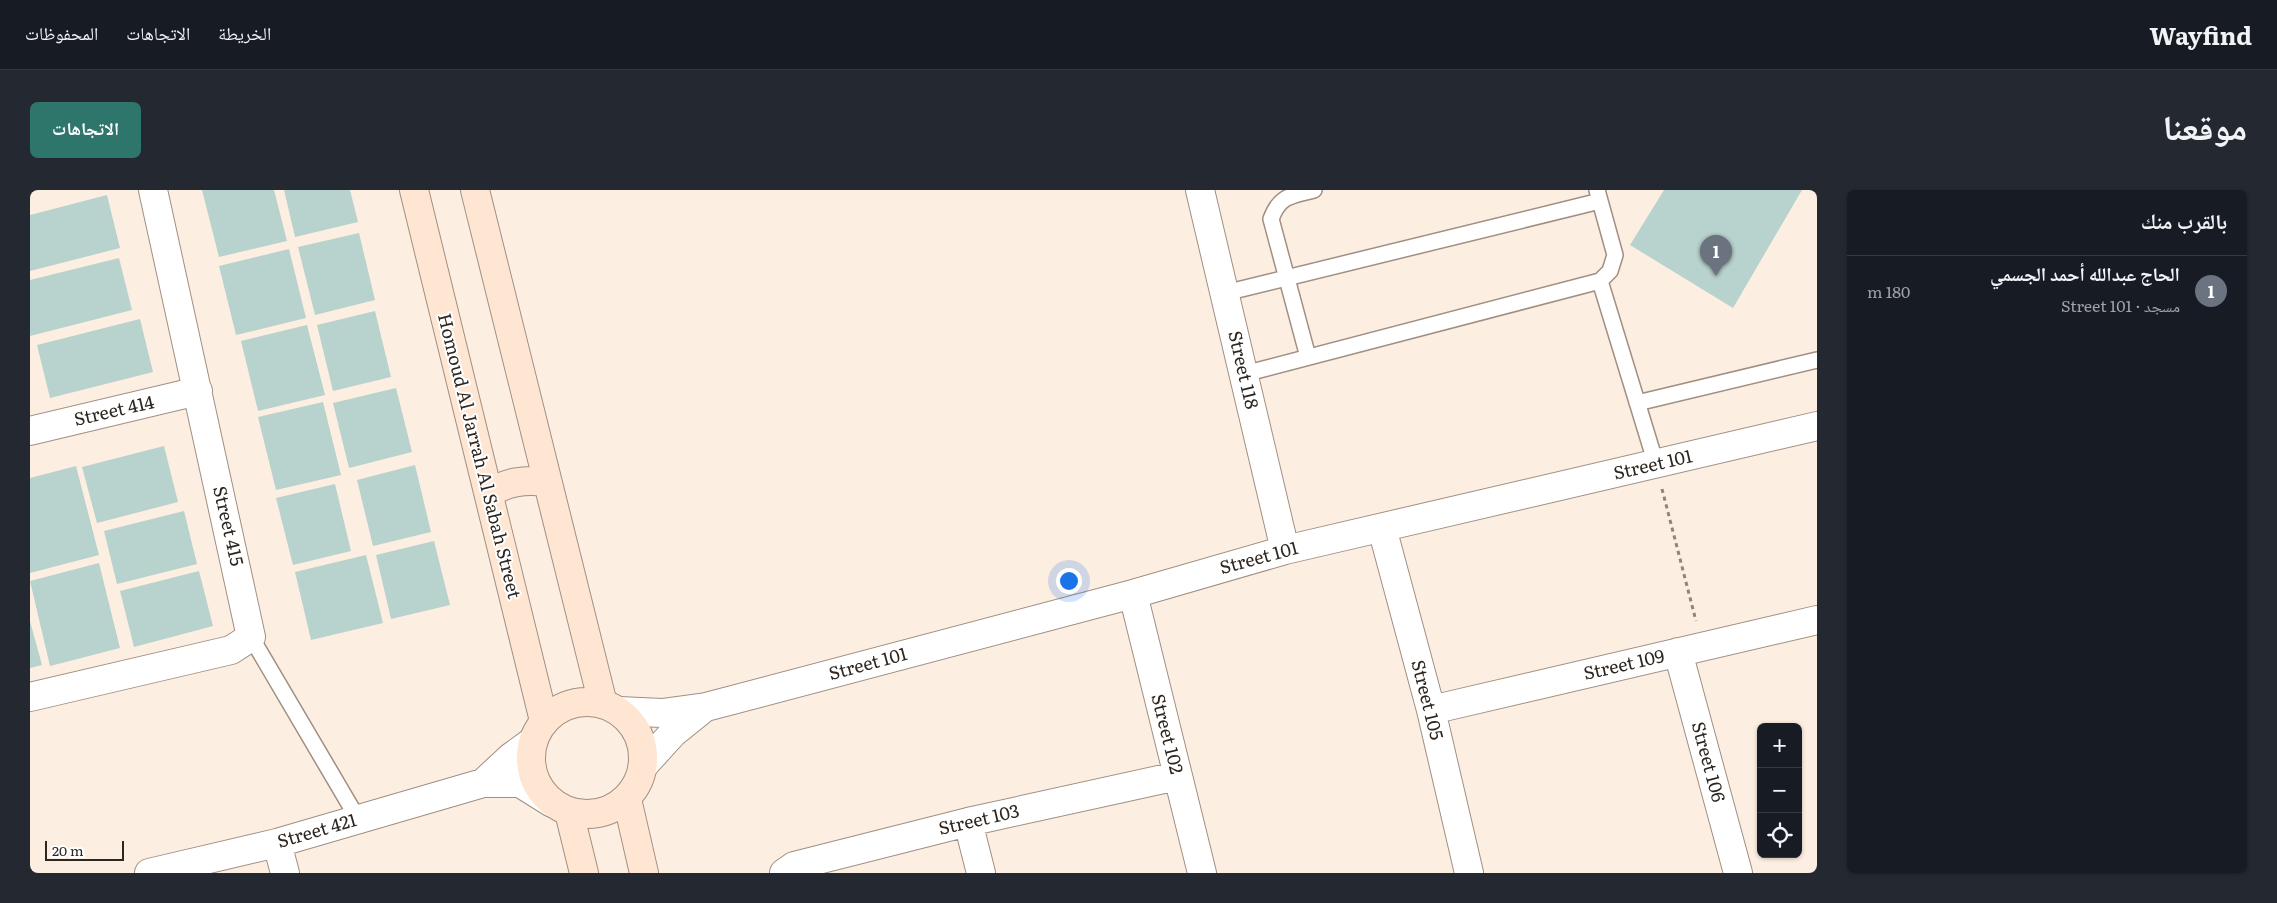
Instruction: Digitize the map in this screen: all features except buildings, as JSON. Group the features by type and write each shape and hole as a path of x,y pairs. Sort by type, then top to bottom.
{"street":[{"name":"Street 415","path":"153,190 251,637"},
{"name":"Homoud Al Jarrah Al Sabah Street","path":"414,190 489,493 539,731"},
{"path":"475,190 546,482 611,707"},
{"name":"Street 118","path":"1200,190 1286,550"},
{"name":"Street 414","path":"30,431 198,391"},
{"name":"Street 101","path":"611,707 662,713 706,707 1133,594 1286,550 1817,426"},
{"path":"489,493 516,481 546,482"},
{"name":"Street 105","path":"1382,528 1431,710 1469,873"},
{"name":"Street 102","path":"1133,594 1202,873"},
{"name":"Street 109","path":"1431,710 1817,620"},
{"path":"30,697 231,650 251,637"},
{"name":"Street 106","path":"1690,649 1738,873"},
{"path":"560,808 584,815 600,814 614,809 627,800 638,784 644,765 643,744 634,725 611,707 587,702 571,704 556,711 539,731 530,763 537,786 560,808 584,873"},
{"name":"Street 101","path":"644,765 673,733 706,707"},
{"name":"Street 421","path":"483,783 539,731"},
{"name":"Street 103","path":"784,873 794,866 968,822 1178,776"},
{"name":"Street 421","path":"149,873 277,843 483,783 520,782 560,808"},
{"path":"627,800 644,873"},
{"path":"968,822 980,873"},
{"path":"277,843 285,873"}],"lane":[{"path":"1308,357 1271,219 1276,206 1285,197 1314,190"},
{"path":"1225,292 1598,195 1615,255 1610,271 1600,281 1244,374"},
{"path":"1600,281 1656,464"},
{"path":"1638,403 1817,360"},
{"path":"251,637 358,820"}],"path":[{"path":"1656,464 1690,649"}],"place":[{"name":"الحاج عبدالله أحمد الجسمي","path":"1716,276"}]}
